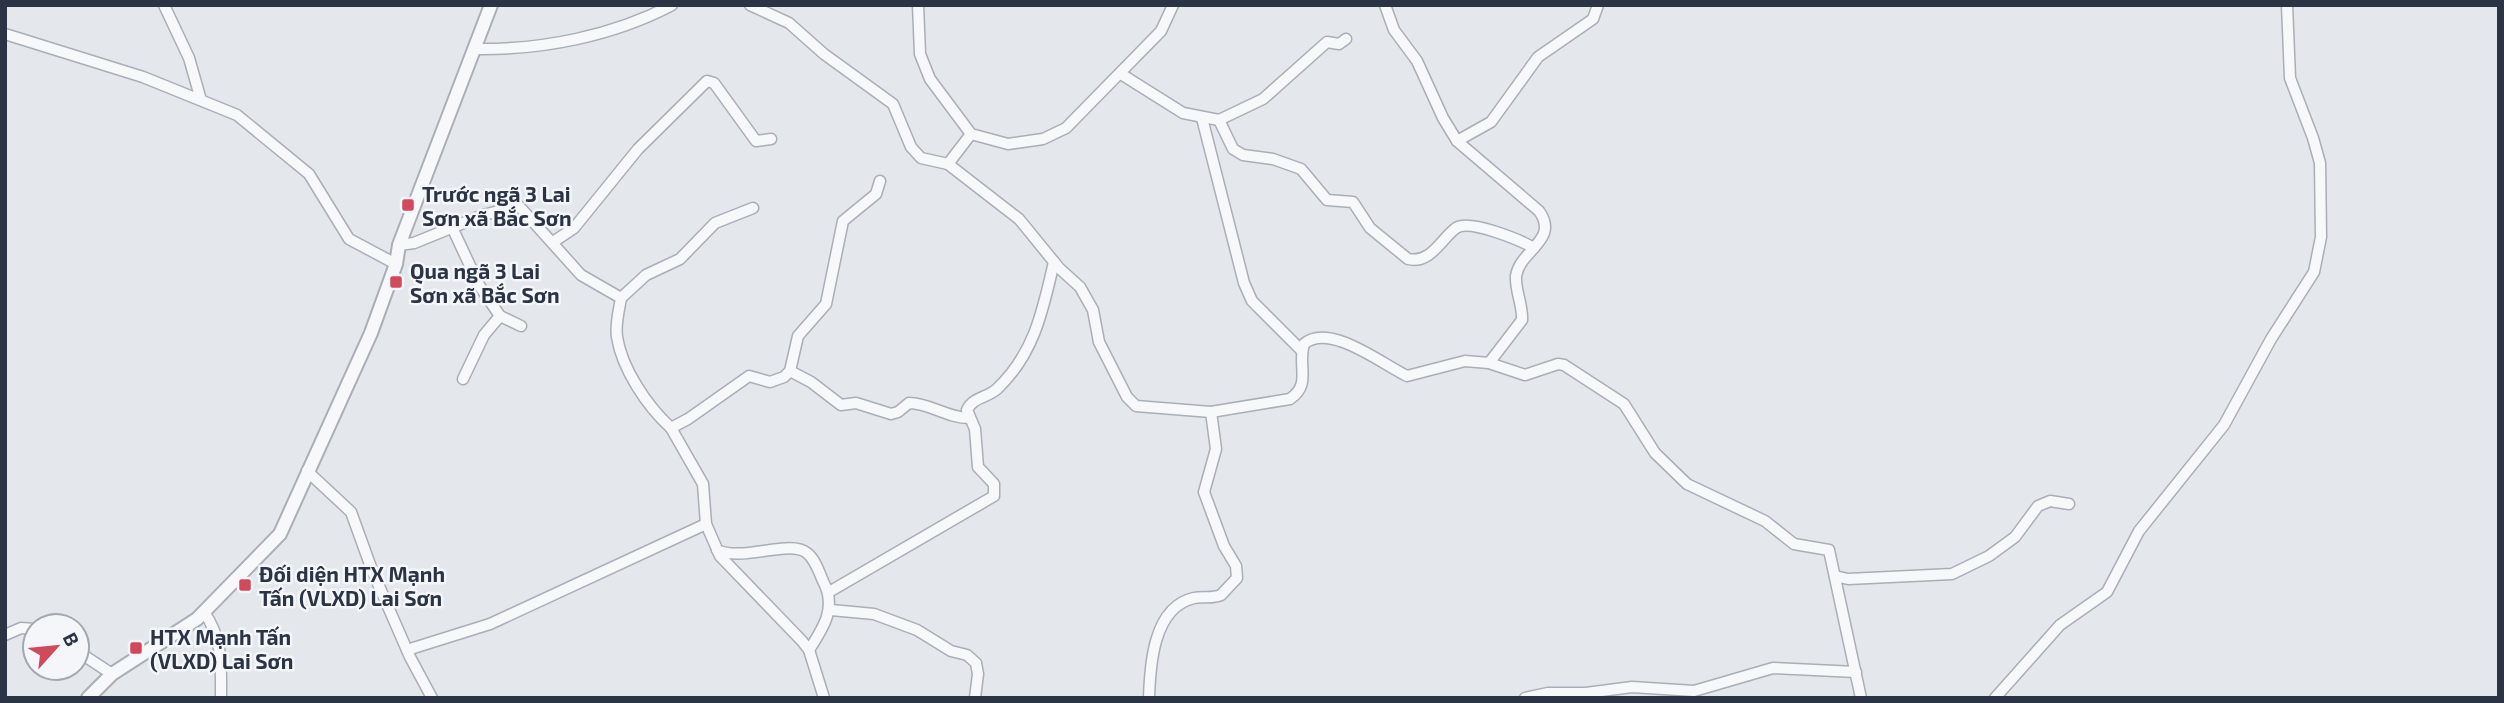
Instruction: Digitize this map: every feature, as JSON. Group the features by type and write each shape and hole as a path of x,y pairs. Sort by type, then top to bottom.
{"street":[{"path":"164,5 188,58 201,100"},
{"path":"89,698 112,674 204,612 280,534 371,334 396,264 399,245 491,5"},
{"path":"476,49 544,46 642,21 672,5"},
{"path":"750,5 789,23 824,54 893,104 911,147 921,158 947,164 1011,212 1054,262 1080,287 1093,310 1099,342 1131,403 1142,408 1211,412 1290,400 1297,394 1304,379 1301,351 1252,301 1244,284 1202,118"},
{"path":"918,5 917,40 924,67 971,134 1008,144 1027,143 1056,135 1121,74 1167,24 1174,5"},
{"path":"1385,5 1394,30 1420,67 1443,118 1457,141 1543,217 1546,231 1521,263 1516,278 1522,320 1489,363"},
{"path":"1457,141 1491,122 1538,57 1593,19 1598,5"},
{"path":"1995,698 2060,625 2107,592 2139,531 2224,425 2270,339 2314,272 2322,219 2320,163 2314,138 2290,78 2287,5"},
{"path":"5,34 143,77 237,115 309,174 349,239 396,264"},
{"path":"1121,74 1177,110 1219,120 1263,99 1327,42 1339,44 1346,39"},
{"path":"553,242 574,228 638,149 707,81 715,83 757,141 771,139"},
{"path":"1219,120 1233,149 1243,155 1273,159 1301,169 1327,200 1353,202 1370,228 1408,259 1425,256 1444,243 1455,229 1467,225 1515,239 1534,248"},
{"path":"947,164 971,134"},
{"path":"671,428 749,376 770,382 784,377 789,371 798,336 826,304 843,221 876,194 880,181"},
{"path":"399,245 414,243 451,225 519,206 581,275 621,298"},
{"path":"753,208 715,223 680,259 652,271 621,298 616,334 622,353 644,396 671,428 703,484 706,524 716,549 809,650 824,698"},
{"path":"451,225 479,285 500,317 521,326"},
{"path":"830,592 994,496 995,484 978,467 975,429 967,410 970,404 997,389 1038,331 1054,262"},
{"path":"463,379 484,335 500,317"},
{"path":"1301,351 1309,339 1330,337 1407,376 1465,361 1489,363 1525,375 1558,364 1564,365 1623,404 1656,453 1680,479 1765,521 1794,544 1825,548 1831,555 1861,698"},
{"path":"789,371 811,382 841,405 856,403 891,414 909,403 919,403 948,416 969,418"},
{"path":"1149,698 1153,646 1162,625 1183,604 1194,598 1221,595 1237,579 1236,566 1224,546 1204,492 1216,449 1211,412"},
{"path":"307,471 352,512 372,570 407,650 432,698"},
{"path":"1835,576 1848,579 1952,574 1989,556 2015,537 2038,506 2050,501 2069,504"},
{"path":"407,650 490,624 706,524"},
{"path":"716,549 727,554 741,555 796,548 805,550 830,592 831,610 809,650"},
{"path":"831,610 874,614 917,630 951,651 967,655 976,663 978,674 975,698"},
{"path":"204,612 215,628 220,643 221,698"},
{"path":"91,660 112,674"},
{"path":"1525,698 1548,692 1586,693 1632,687 1694,691 1773,668 1856,673"}],"place":[{"name":"Trước ngã 3 Lai Sơn xã Bắc Sơn","path":"408,205"},
{"name":"Qua ngã 3 Lai Sơn xã Bắc Sơn","path":"396,282"},
{"name":"Đối diện HTX Mạnh Tấn (VLXD) Lai Sơn","path":"245,585"},
{"name":"HTX Mạnh Tấn (VLXD) Lai Sơn","path":"136,648"}]}
